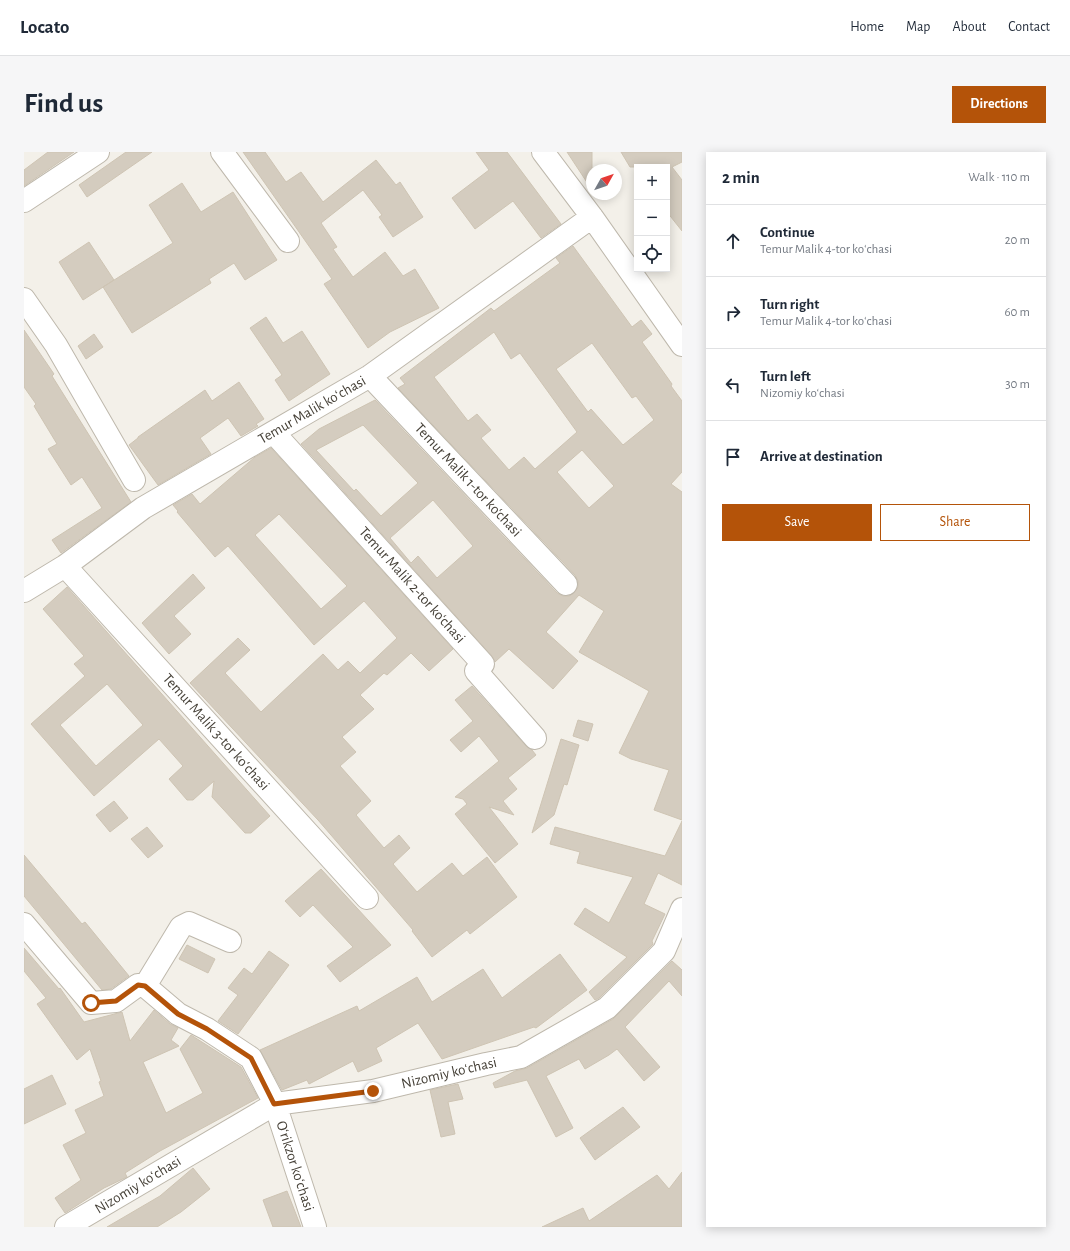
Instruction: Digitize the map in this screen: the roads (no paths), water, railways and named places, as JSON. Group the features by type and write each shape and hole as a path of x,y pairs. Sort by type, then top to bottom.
{"street":[{"path":"24,201 98,152"},
{"path":"222,152 288,241"},
{"path":"543,152 592,217 682,345"},
{"name":"Temur Malik koʻchasi","path":"24,591 65,566 143,508 370,376 592,217"},
{"path":"24,299 56,345 134,480"},
{"name":"Temur Malik 1-tor ko‘chasi","path":"370,376 566,584"},
{"name":"Temur Malik 2-tor ko‘chasi","path":"274,432 483,664 476,671 535,738"},
{"name":"Temur Malik 3-tor koʻchasi","path":"65,566 367,898"},
{"name":"Nizomiy koʻchasi","path":"78,1224 274,1104 373,1091 521,1057 607,1008 664,951 682,909"},
{"path":"24,924 91,1003 116,1001 138,985 145,986 181,927 189,922 230,941"},
{"name":"Oʻrikzor koʻchasi","path":"145,986 178,1014 207,1029 251,1058 274,1104 315,1227"}]}
